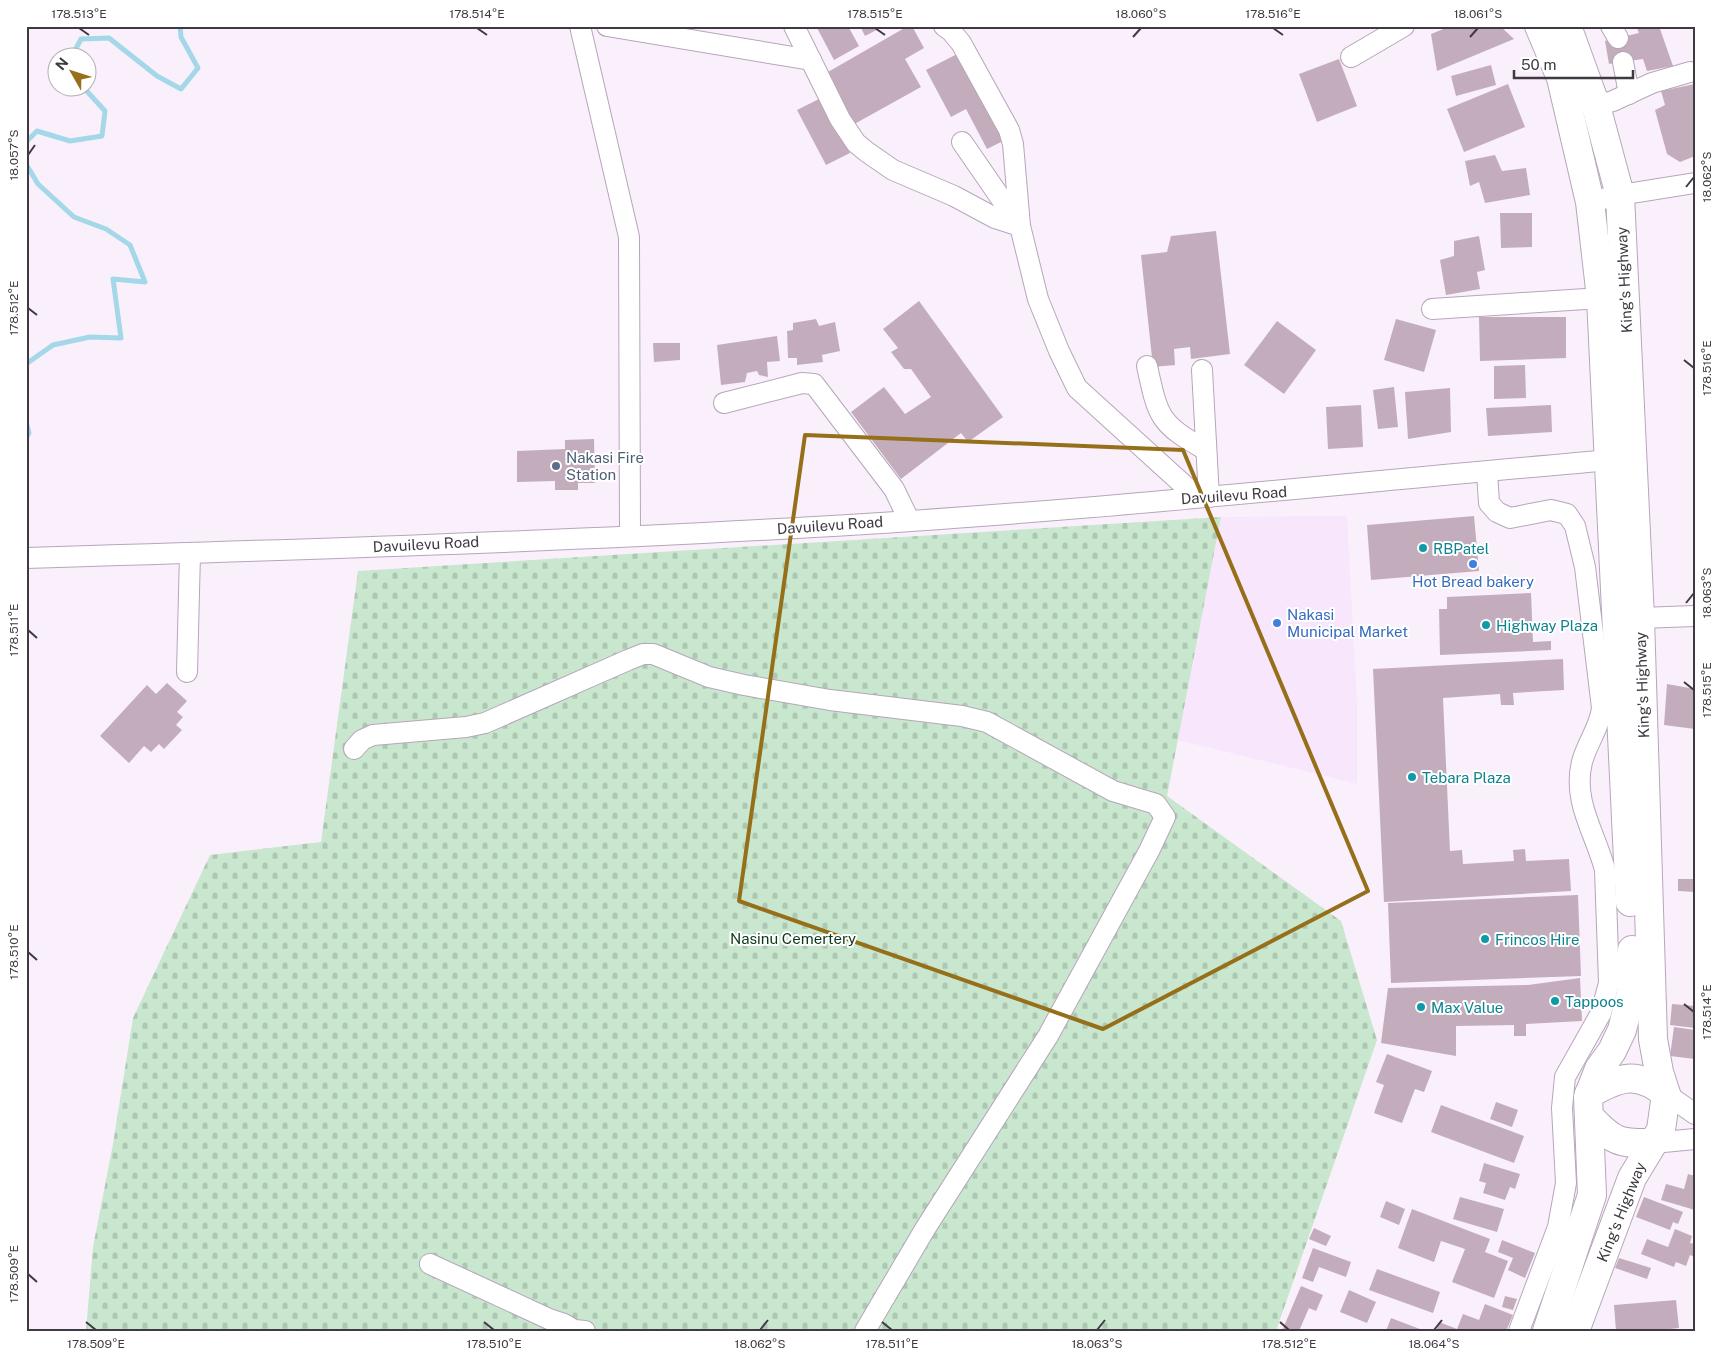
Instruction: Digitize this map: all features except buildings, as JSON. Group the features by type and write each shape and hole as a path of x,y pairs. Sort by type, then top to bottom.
{"highway":[{"name":"King's Highway","path":"1539,26 1561,78 1590,202 1640,618 1653,1039 1659,1072 1666,1094 1661,1130 1632,1178 1575,1331"},
{"name":"King's Highway","path":"1548,1331 1592,1195 1589,1105 1599,1069 1612,1051 1622,1030 1632,989 1633,968 1621,459 1620,195 1596,106 1567,26"},
{"path":"1653,1143 1622,1142 1608,1136 1589,1105 1614,1080 1630,1078 1651,1083 1666,1094"}],"street":[{"path":"580,26 629,237 630,535"},
{"path":"607,26 811,60"},
{"path":"794,26 848,131 867,152 893,170 954,196 995,218 1020,226"},
{"path":"944,26 961,43 1009,130 1013,144 1020,226 1038,299 1059,351 1077,388 1203,497"},
{"path":"1351,56 1404,26"},
{"path":"1623,62 1629,94"},
{"path":"1596,106 1690,72"},
{"path":"962,142 1020,226"},
{"path":"1590,202 1620,195 1695,183"},
{"path":"1432,309 1601,298"},
{"path":"1147,366 1156,407 1166,423 1185,438 1206,450"},
{"path":"1202,370 1206,450 1203,497"},
{"path":"724,403 802,383 814,384 894,489 909,520"},
{"name":"Davuilevu Road","path":"26,558 816,527 1203,497 1621,459"},
{"path":"1488,472 1489,503 1497,512 1510,518 1551,510 1567,514 1575,526 1585,566 1602,708 1601,718 1582,762 1580,779 1590,831 1605,870 1609,983 1601,1014 1565,1077 1562,1108 1566,1183 1558,1226 1519,1331"},
{"path":"187,672 190,553"},
{"path":"1640,618 1695,616"},
{"path":"354,750 362,740 373,735 466,727 485,723 628,660 643,654 653,654 709,677 735,683 830,700 962,716 987,722 1113,791 1156,804 1165,817 1088,965 1048,1036 925,1229 865,1331"},
{"path":"1666,1094 1695,1114"},
{"path":"1653,1143 1695,1139"},
{"path":"430,1264 548,1325 564,1324 574,1330 584,1331"}],"highlighted area":[{"path":"805,435 1183,450 1368,891 1103,1029 739,901"}],"shaded area":[{"name":"Nakasi Municipal Market","path":"1347,516 1357,703 1357,784 1178,740 1221,517"}],"green space":[{"name":"Nasinu Cemertery","path":"1221,517 1167,796 1341,921 1377,1040 1276,1331 86,1331 93,1247 113,1144 133,1018 210,855 321,842 358,571"}],"waterway":[{"path":"76,48 81,39 109,38 157,76 181,89 198,68 181,37 180,26"},
{"path":"26,142 37,131 70,141 102,136 105,111 93,98"},
{"path":"26,164 38,184 74,217 106,229 130,245 145,282 113,279 121,338 90,337 53,345 26,364"},
{"path":"26,422 29,433 26,438"}],"place":[{"name":"Nakasi Fire Station","path":"556,466"},
{"name":"RBPatel","path":"1423,548"},
{"name":"Hot Bread bakery","path":"1473,564"},
{"name":"Nakasi Municipal Market","path":"1277,623"},
{"name":"Highway Plaza","path":"1486,625"},
{"name":"Tebara Plaza","path":"1412,777"},
{"name":"Frincos Hire","path":"1485,939"},
{"name":"Tappoos","path":"1555,1001"},
{"name":"Max Value","path":"1421,1007"}]}
